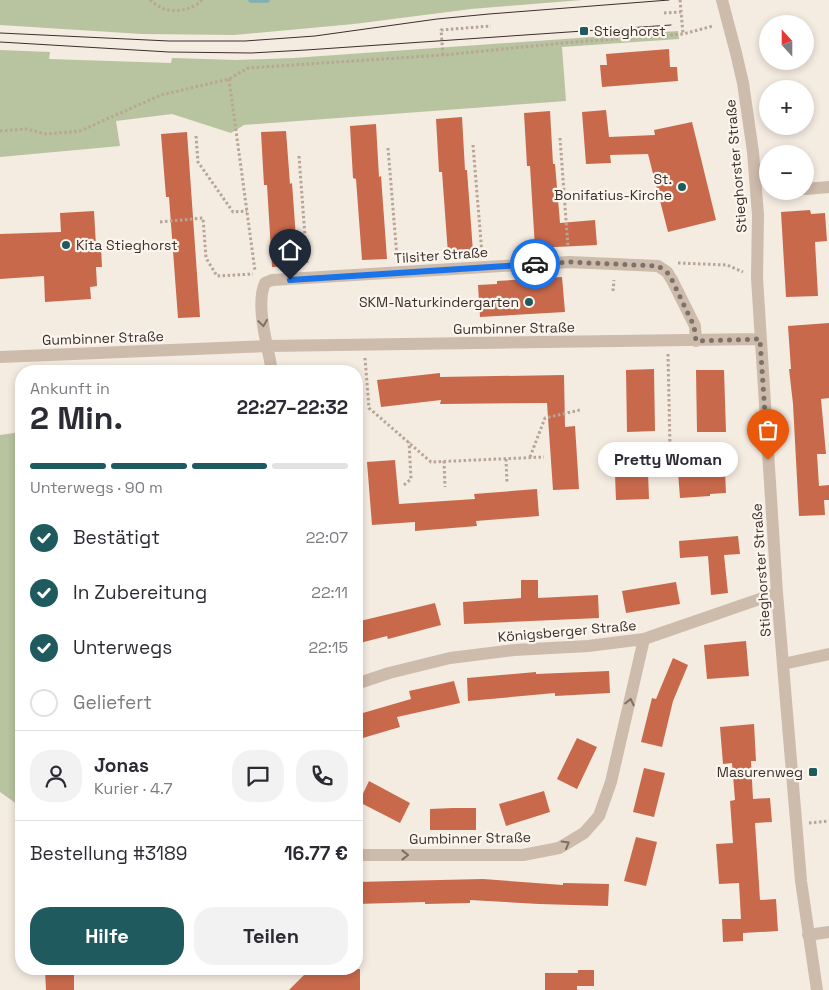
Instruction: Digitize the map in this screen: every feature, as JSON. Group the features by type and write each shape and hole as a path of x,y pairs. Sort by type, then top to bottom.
{"street":[{"name":"Stieghorster Straße","path":"722,0 736,53 759,175"},
{"path":"814,188 829,187"},
{"name":"Stieghorster Straße","path":"761,200 758,227 757,278 777,592 801,881 817,990"},
{"name":"Tilsiter Straße","path":"268,346 263,323 261,292 265,283 272,280 569,262 658,266"},
{"path":"658,266 667,272 672,280 694,326 696,341"},
{"name":"Gumbinner Straße","path":"0,357 268,346 760,339"},
{"path":"268,346 271,365"},
{"name":"Königsberger Straße","path":"363,681 389,672 450,658 514,650 588,646 644,639 777,592"},
{"name":"Gumbinner Straße","path":"363,855 523,854 560,848 584,833 599,816 611,782 644,639"},
{"path":"783,664 829,654"},
{"path":"808,936 829,932"}],"path":[{"path":"150,0 164,9 182,10 201,2"},
{"path":"680,0 683,34"},
{"path":"664,13 681,12"},
{"path":"0,131 27,129 46,134 80,131 160,95 229,79 248,68 443,55 683,34 728,22"},
{"path":"443,55 441,30 491,26"},
{"path":"160,222 203,218 206,258 217,276 256,273 229,79"},
{"path":"196,136 198,162 233,212 247,211"},
{"path":"560,138 569,262"},
{"path":"473,145 484,267"},
{"path":"388,148 398,273"},
{"path":"298,156 308,279"},
{"path":"658,266 664,262 727,265 757,278"},
{"path":"668,341 670,448"},
{"path":"364,345 369,408 432,462 544,457"},
{"path":"530,457 545,418 580,410"},
{"path":"404,485 411,479 409,442"},
{"path":"506,458 507,483"},
{"path":"444,461 445,487"}],"green space":[{"path":"0,0 582,0 471,9 354,24 234,35 142,34 0,25"},
{"path":"678,31 679,39 562,47 566,101 244,125 231,133 172,114 116,121 120,146 0,157 0,50 50,52 49,59 171,63 172,58 237,60 293,58"},
{"path":"15,433 15,803 0,792 0,435"}],"building":[{"path":"669,49 670,67 677,67 678,81 602,87 600,65 607,65 606,54"},
{"name":"St. Bonifatius-Kirche","path":"606,110 609,137 655,135 654,130 692,122 716,220 668,232 648,154 610,155 611,163 586,164 582,112"},
{"path":"550,111 553,164 555,164 560,223 595,220 597,245 535,248 530,166 527,166 524,113"},
{"path":"462,117 473,252 448,254 442,172 439,172 436,119"},
{"path":"376,124 387,259 362,260 356,179 353,178 350,126"},
{"path":"286,131 298,266 272,267 267,185 264,185 261,132"},
{"path":"187,132 200,317 178,318 169,197 166,197 161,134"},
{"path":"810,210 811,214 825,213 827,241 815,242 818,296 786,297 781,212"},
{"path":"94,211 96,246 101,246 102,267 96,267 97,286 90,287 91,299 45,302 44,276 0,279 0,234 61,232 60,213"},
{"path":"562,277 565,312 480,317 478,285 497,284 497,281"},
{"path":"829,323 829,398 821,399 826,454 817,454 819,486 829,485 829,500 824,500 825,515 799,516 788,326"},
{"path":"654,369 655,431 627,432 626,370"},
{"path":"696,370 724,370 726,432 697,432"},
{"path":"440,373 440,377 564,375 565,427 575,426 579,489 553,490 547,403 440,404 441,400 381,407 377,380"},
{"path":"395,460 399,504 475,499 474,494 537,489 539,516 476,521 477,526 415,531 415,522 372,525 367,462"},
{"path":"710,470 710,472 725,471 726,493 680,498 678,472"},
{"path":"648,472 649,499 616,500 615,475"},
{"path":"738,536 740,554 724,555 728,593 711,595 708,556 680,558 679,541"},
{"path":"521,580 538,580 538,598 598,595 599,618 464,624 463,602 521,598"},
{"path":"676,582 680,604 626,613 622,591"},
{"path":"435,603 441,625 388,639 387,636 363,642 363,620"},
{"path":"746,641 749,676 707,679 704,645"},
{"path":"673,658 688,665 673,701 662,747 641,742 652,698 656,699"},
{"path":"609,671 610,693 555,696 555,693 468,701 467,678 536,672 536,674"},
{"path":"454,681 460,703 397,717 400,727 363,738 363,713 411,699 409,691"},
{"path":"754,724 756,761 751,761 753,799 770,798 772,822 755,823 760,900 776,899 778,931 743,933 743,941 723,942 722,919 741,919 739,883 719,884 716,844 733,843 730,801 735,800 732,763 723,764 720,727"},
{"path":"577,738 597,747 577,789 557,779"},
{"path":"644,768 665,773 654,817 633,812"},
{"path":"369,781 410,803 400,823 363,804 363,794"},
{"path":"544,791 550,812 506,826 499,804"},
{"path":"476,808 476,830 430,830 430,809"},
{"path":"636,837 657,842 646,886 624,881"},
{"path":"483,879 563,885 563,883 609,884 608,906 470,900 470,903 363,904 363,882"},
{"path":"578,970 594,970 594,986 577,986 577,990 545,990 545,973 578,973"},
{"path":"45,975 74,975 74,990 46,990"},
{"path":"304,975 360,975 360,990 289,990"}],"waterway":[{"path":"251,0 267,0"}],"tram line":[{"path":"0,33 169,41 245,41 315,36 437,19 669,0"},
{"path":"0,42 169,52 251,53 671,25"}],"way so far":[{"path":"535,264 569,262 658,266 667,272 672,280 694,326 696,341 760,339 768,460"}],"place":[{"name":"Stieghorst","path":"584,31"},
{"name":"St. Bonifatius-Kirche","path":"682,187"},
{"name":"Kita Stieghorst","path":"66,245"},
{"name":"SKM-Naturkindergarten","path":"529,302"},
{"name":"Pretty Woman","path":"768,460"},
{"name":"Masurenweg","path":"813,772"}],"route":[{"path":"290,280 535,264"}]}
